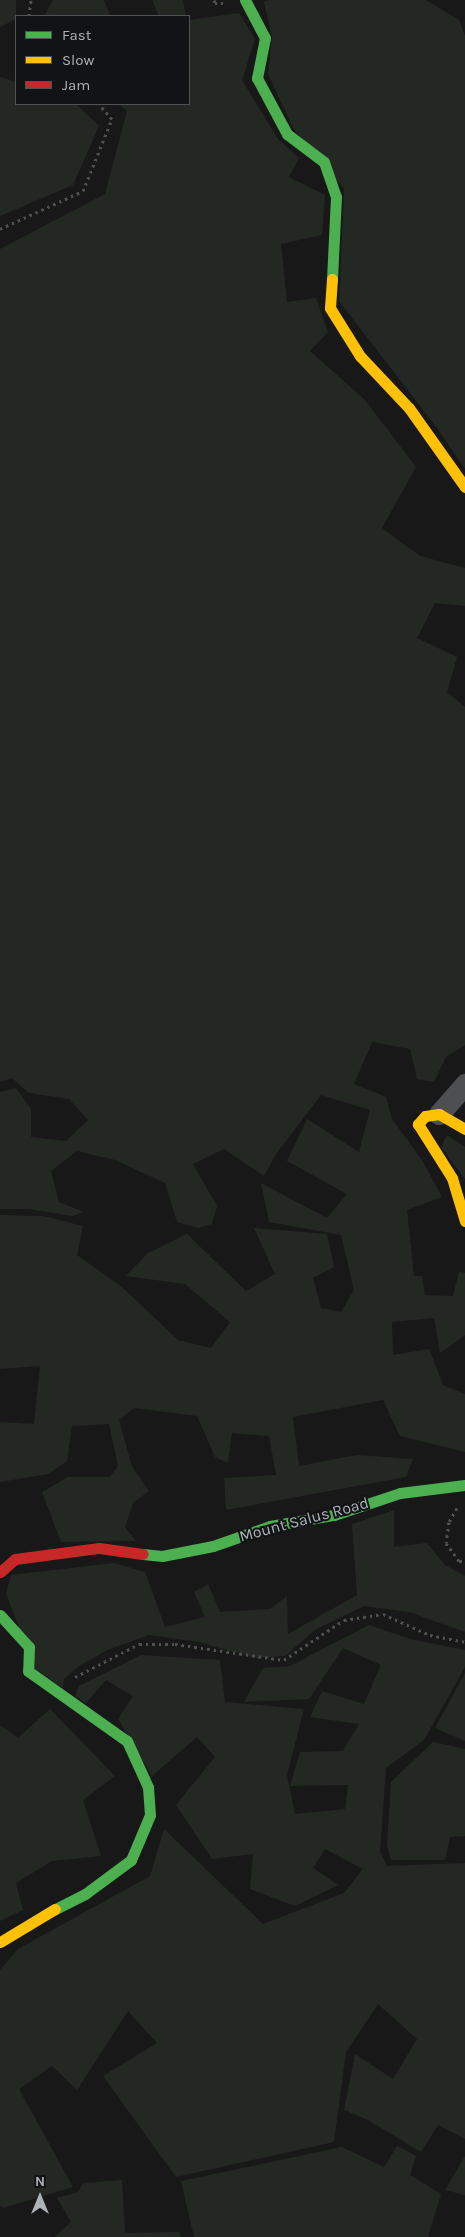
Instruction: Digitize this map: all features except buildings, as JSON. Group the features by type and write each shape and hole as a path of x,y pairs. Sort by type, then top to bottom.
{"street":[{"path":"245,0 265,38 257,78 288,134 324,162 336,197 330,308 360,356 409,408 465,487"},
{"path":"439,1114 465,1084"},
{"path":"465,1129 439,1114 425,1116 418,1124 452,1178 465,1221"},
{"name":"Mount Salus Road","path":"0,1572 15,1559 99,1548 171,1554 213,1546 270,1526 334,1515 400,1493 465,1486"},
{"path":"0,1615 30,1647 28,1671 128,1741 148,1787 150,1815 131,1860 85,1894 26,1924 0,1942"}],"path":[{"path":"29,15 31,0"},
{"path":"0,229 84,191 112,119 100,105"},
{"path":"461,1502 449,1522 446,1544 459,1561 465,1561"},
{"path":"66,1699 70,1680 139,1644 175,1644 284,1660 344,1620 382,1614 430,1634 465,1642"}],"shaded area":[{"path":"0,0 16,0 15,20 0,27"},
{"path":"53,0 104,0 110,15 45,15"},
{"path":"152,0 183,0 186,15 159,15"},
{"path":"268,0 426,0 459,20 465,36 465,469 437,428 339,301 344,189 293,128 268,74 272,36 264,2"},
{"path":"239,13 255,39 242,80 278,139 299,158 289,177 325,195 322,235 281,244 287,302 316,298 328,332 310,351 365,400 416,467 382,528 420,556 465,568 465,606 435,603 417,638 457,657 447,692 465,707 465,1045 446,1057 434,1082 417,1079 410,1049 372,1042 354,1084 386,1097 392,1119 422,1160 442,1197 407,1210 414,1276 422,1276 425,1295 453,1296 459,1272 465,1273 465,1335 440,1353 434,1318 392,1322 393,1355 429,1349 443,1385 465,1394 465,1452 400,1436 383,1400 293,1417 299,1466 357,1455 413,1459 406,1477 226,1510 224,1478 276,1475 269,1436 232,1433 228,1463 215,1457 197,1416 134,1408 119,1420 132,1467 149,1491 133,1503 125,1527 136,1541 61,1542 42,1492 68,1477 110,1477 118,1466 109,1424 72,1426 67,1461 48,1474 0,1482 0,1422 34,1424 40,1366 0,1369 0,1215 43,1216 83,1226 77,1255 122,1287 178,1340 211,1348 230,1322 185,1284 126,1276 148,1253 187,1234 246,1291 275,1274 254,1228 327,1234 334,1267 313,1278 321,1308 341,1312 354,1290 341,1235 269,1222 261,1183 327,1218 347,1194 287,1161 307,1119 359,1152 370,1110 321,1095 276,1154 264,1176 224,1149 193,1164 217,1206 212,1224 198,1228 177,1222 165,1183 115,1160 77,1151 51,1171 59,1202 84,1212 72,1216 29,1209 0,1209 0,1092 16,1088 31,1109 31,1137 66,1141 88,1120 69,1099 29,1093 12,1078 0,1082 0,249 105,194 127,111 120,105 190,105 190,20"},
{"path":"0,77 15,82 15,105 77,105 99,126 73,185 0,216"},
{"path":"447,1135 465,1147 465,1179 441,1147"},
{"path":"394,1510 394,1547 427,1543 445,1565 465,1576 465,1632 409,1612 364,1606 315,1630 285,1656 255,1658 199,1642 149,1635 107,1650 79,1666 64,1679 63,1688 34,1668 6,1593 11,1575 114,1563 145,1572 165,1627 205,1617 194,1592 208,1584 220,1612 270,1609 287,1596 288,1634 357,1595 352,1524"},
{"path":"369,1625 410,1639 465,1650 465,1667 424,1740 386,1768 380,1851 387,1866 465,1863 465,2139 438,2125 421,2152 368,2120 344,2110 355,2054 393,2079 417,2039 378,2004 346,2052 334,2142 176,2177 103,2076 157,2043 128,2011 77,2090 52,2066 19,2089 73,2187 3,2208 0,2205 0,1970 18,1949 150,1876 164,1829 263,1924 344,1893 363,1869 325,1849 313,1868 338,1885 295,1906 250,1889 253,1854 212,1859 176,1805 215,1757 197,1737 152,1776 118,1719 133,1696 106,1680 86,1703 75,1696 79,1686 141,1655 220,1660 225,1702 304,1709 287,1775 295,1814 345,1809 348,1785 290,1786 300,1752 343,1751 359,1724 310,1717 322,1691 364,1704 381,1665 343,1648 309,1699 244,1702 263,1668 290,1666"},
{"path":"465,1673 465,1741 435,1728"},
{"path":"50,1709 115,1776 83,1800 101,1856 52,1861 16,1883 23,1910 0,1921 0,1725 18,1738"},
{"path":"433,1742 465,1749 465,1836 450,1837 445,1860 391,1860 387,1845 391,1782"},
{"path":"397,2146 416,2156 410,2175 441,2194 428,2237 194,2237 181,2181 342,2147 384,2167"},
{"path":"465,2156 465,2195 445,2190"},
{"path":"122,2180 125,2233 179,2232 181,2237 55,2237 71,2222 57,2198 78,2192 83,2183"}],"traffic: fast":[{"path":"245,0 265,38 257,78 287,134 324,162 336,197 332,279"},
{"path":"143,1554 162,1556 213,1546 270,1526 334,1515 400,1493 465,1485"},
{"path":"0,1615 29,1647 28,1671 127,1741 148,1787 150,1815 131,1860 85,1894 55,1909"}],"traffic: slow":[{"path":"332,279 330,308 360,356 409,408 465,487"},
{"path":"465,1129 439,1114 425,1116 418,1124 452,1178 465,1221"},
{"path":"0,1942 55,1909"}],"traffic: jam":[{"path":"0,1572 15,1559 99,1548 143,1554"}]}
